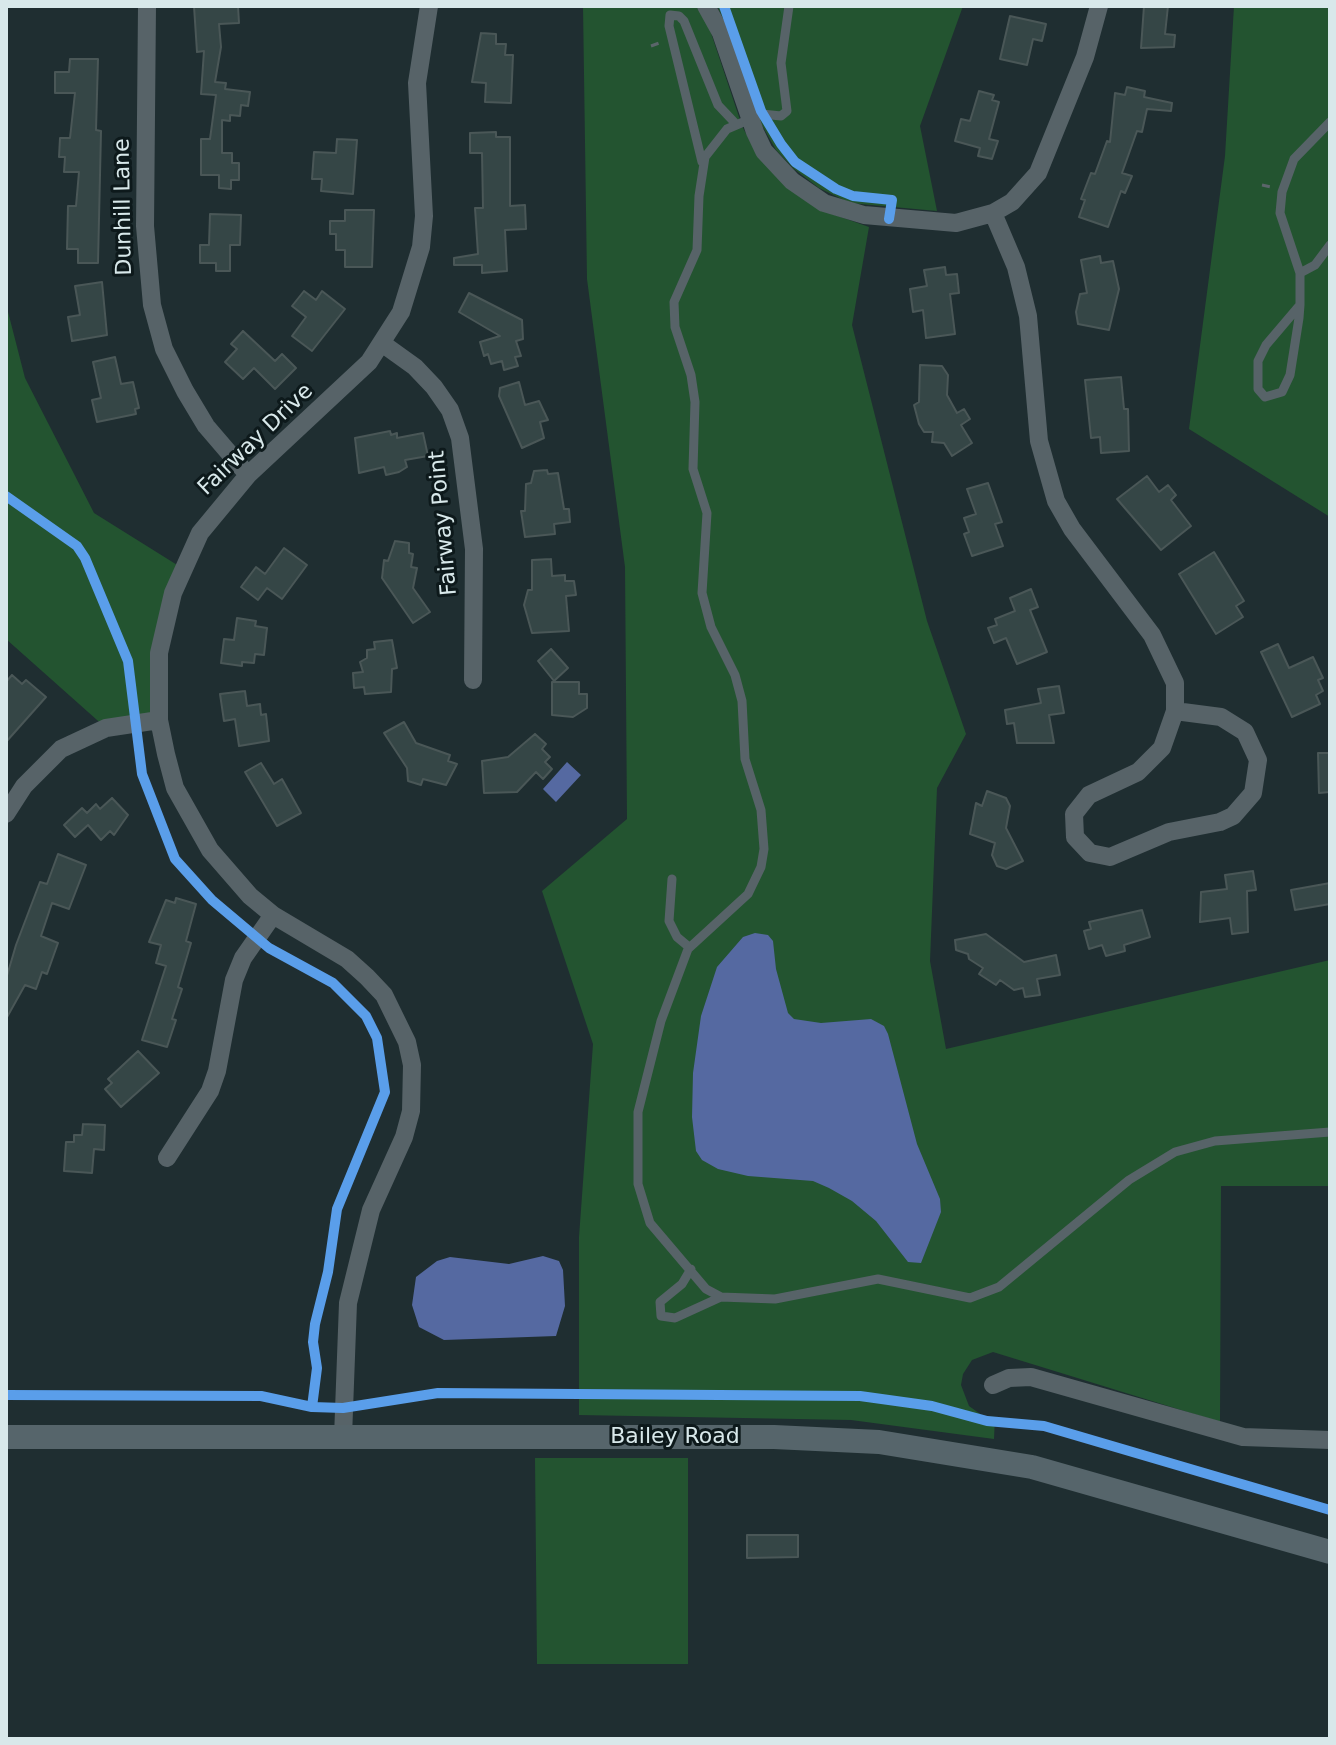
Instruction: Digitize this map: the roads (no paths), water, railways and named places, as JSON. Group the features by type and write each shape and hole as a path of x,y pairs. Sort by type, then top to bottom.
{"main road":[{"name":"Bailey Road","path":"6,1437 774,1437 879,1442 1032,1467 1330,1552"}],"street":[{"name":"Dunhill Lane","path":"147,6 145,226 152,305 164,349 185,391 206,426 248,475"},
{"name":"Fairway Drive","path":"343,1437 348,1303 371,1210 404,1137 411,1111 412,1065 398,1019 367,977 347,959 273,915 229,875 190,818 175,788 159,720 159,653 173,593 200,533 248,475 348,384 383,344 410,287 421,247 424,216 417,83 429,6"},
{"path":"706,6 721,33 743,122 777,167 806,193 824,203 864,215 939,223 971,221 993,213 1012,202 1038,173 1085,57 1099,6"},
{"path":"993,213 1016,267 1028,316 1039,441 1056,501 1072,529 1161,651 1175,683 1175,711 1162,748 1151,762 1080,803 1074,814 1075,837 1090,853 1110,857 1169,832 1220,822 1233,816 1253,793 1258,760 1245,732 1221,717 1175,711"},
{"name":"Fairway Point","path":"383,344 421,373 439,394 454,420 462,444 474,549 473,680"},
{"path":"6,814 24,786 61,749 106,728 159,720"},
{"path":"167,1158 210,1091 217,1071 234,980 243,958 273,915"},
{"path":"993,1385 1009,1378 1031,1377 1243,1437 1330,1440"}],"lane":[{"path":"703,164 718,137 743,122 766,113 785,115 781,63 789,6"},
{"path":"743,122 718,105 684,21 679,16 670,15 669,26 680,57 703,164 697,250 680,287 673,314 695,402 693,469 707,513 703,570 705,608 735,675 742,701 745,759 761,810 764,849 761,867 748,894 689,947 646,1073 638,1112 636,1147 638,1184 650,1223 672,1253 691,1269 706,1289 721,1297 775,1299 878,1279 949,1295 981,1296 1023,1269 1151,1163 1175,1152 1215,1141 1330,1132"},
{"path":"1300,305 1266,345 1258,361 1258,389 1265,397 1282,392 1297,350 1300,305 1300,273 1280,213 1282,192 1294,159 1330,122"},
{"path":"1300,273 1315,265 1330,245"},
{"path":"672,879 669,921 677,937 689,947"},
{"path":"691,1269 682,1284 660,1302 661,1316 675,1318 721,1297"}],"water":[{"path":"567,762 581,775 556,802 543,789"},
{"path":"755,933 768,935 773,941 776,969 788,1013 794,1019 821,1023 871,1019 884,1026 917,1144 940,1199 941,1212 921,1263 908,1262 876,1221 852,1201 829,1188 813,1181 748,1176 718,1169 702,1160 696,1151 692,1117 693,1073 701,1016 717,967 743,937"},
{"path":"543,1256 559,1261 563,1270 565,1306 556,1336 444,1340 419,1327 412,1305 416,1277 437,1261 450,1257 509,1264"}]}
